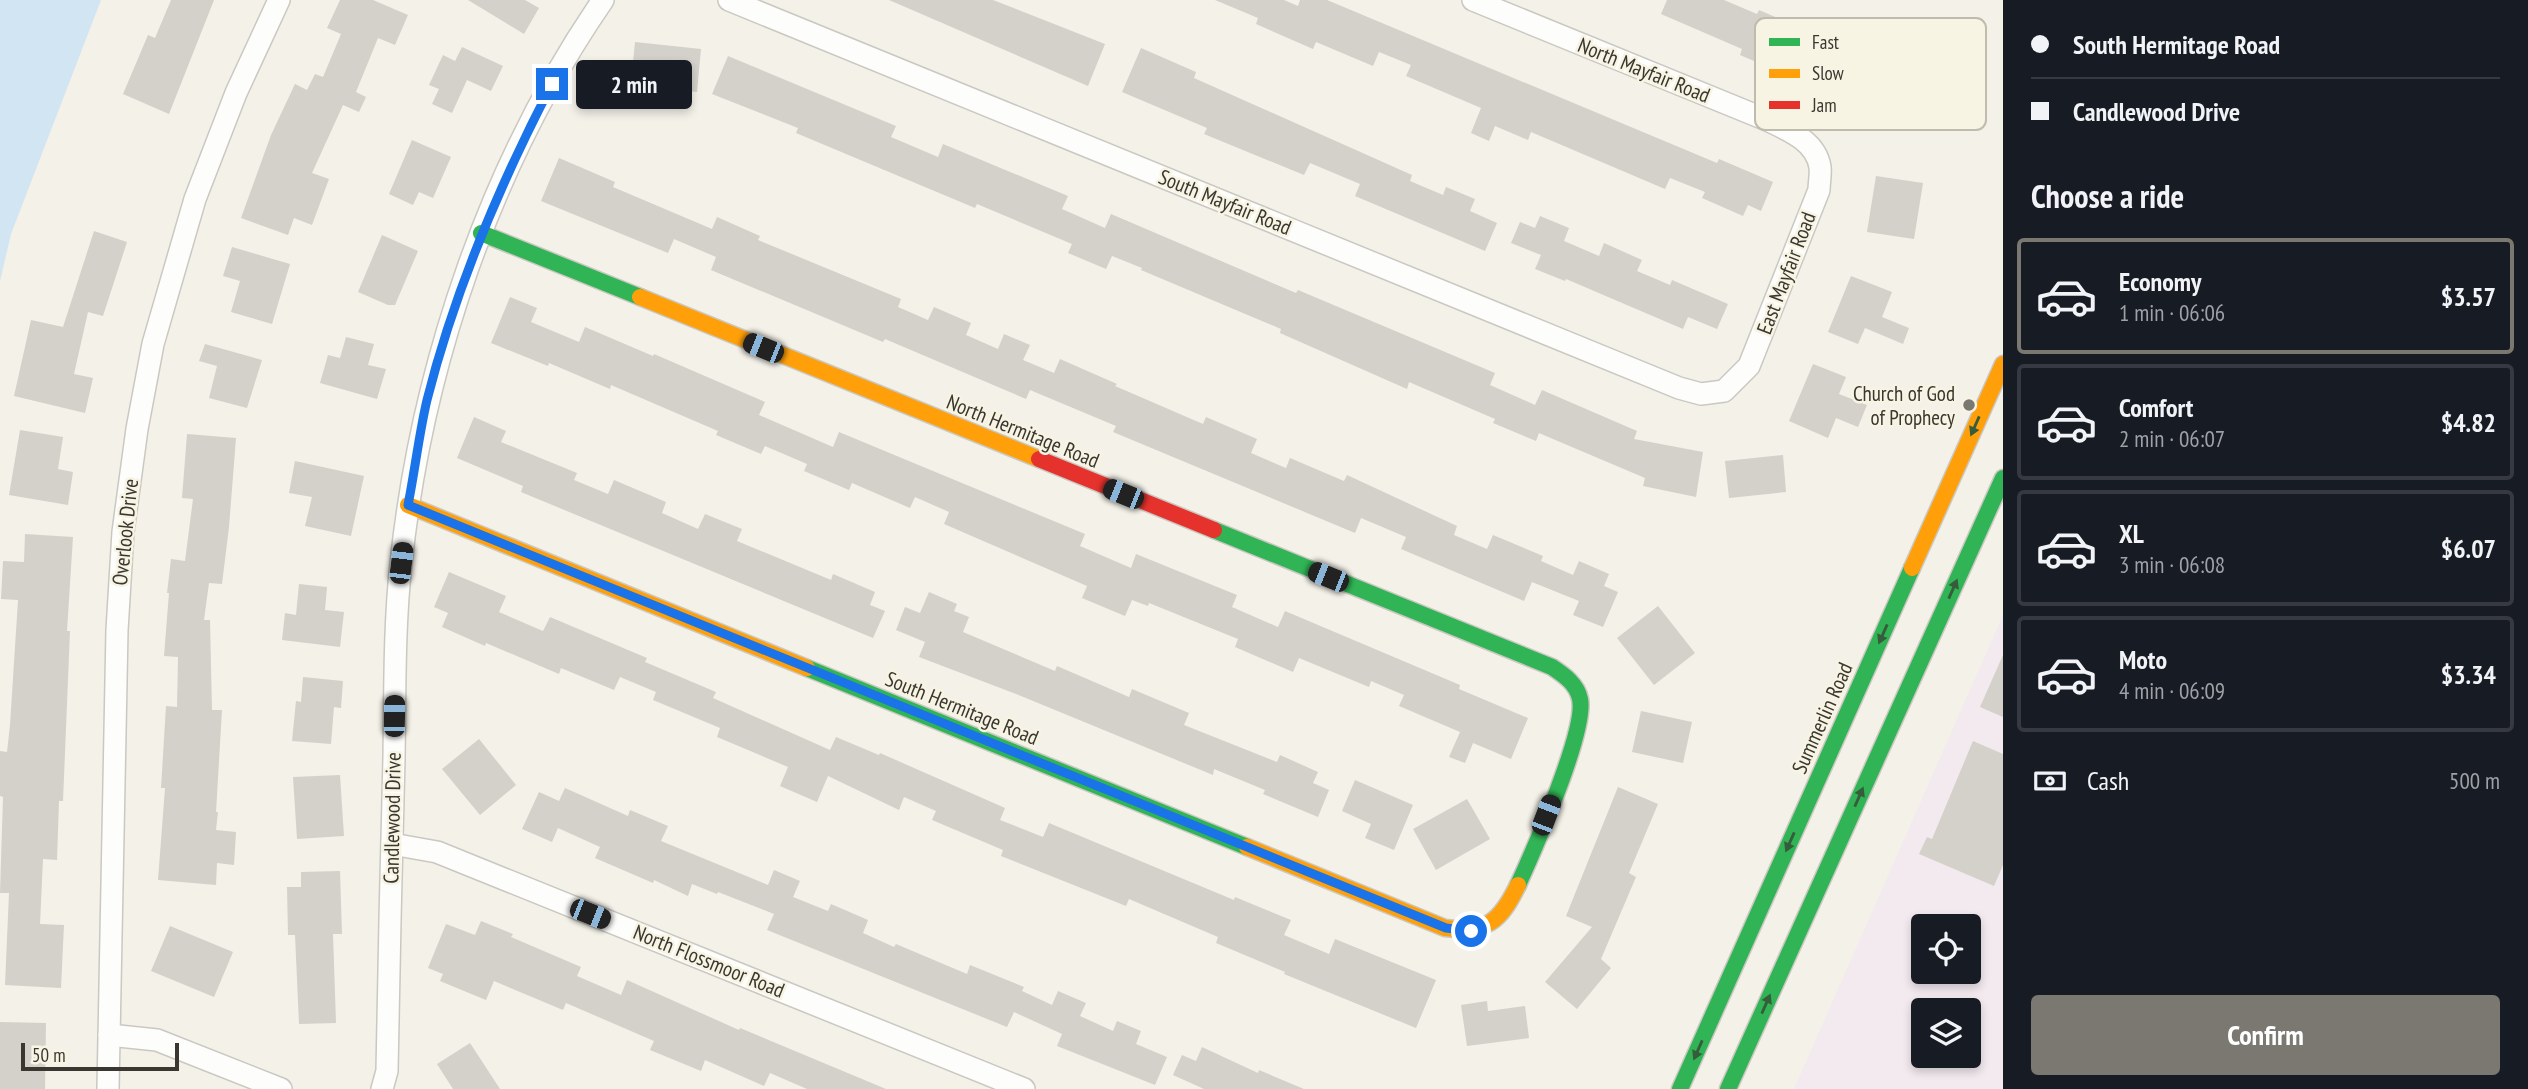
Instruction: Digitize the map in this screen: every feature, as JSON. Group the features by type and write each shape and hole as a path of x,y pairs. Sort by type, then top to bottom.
{"street":[{"name":"Overlook Drive","path":"108,1089 117,630 123,532 137,429 153,344 195,199 236,93 279,0"},
{"name":"Candlewood Drive","path":"382,1089 387,1071 397,614 408,505 426,403 444,339 481,233 516,152 552,84 603,0"},
{"name":"South Mayfair Road","path":"729,0 1679,388 1701,394 1724,391"},
{"name":"North Mayfair Road","path":"1473,0 1755,115"},
{"name":"North Mayfair Road","path":"1788,130 1811,146"},
{"name":"East Mayfair Road","path":"1724,391 1749,366 1819,190 1820,167 1811,146"},
{"name":"North Hermitage Road","path":"481,233 1552,667 1571,680 1581,702 1578,726 1519,884 1509,904 1499,915"},
{"name":"Summerlin Road","path":"1680,1089 2003,364"},
{"path":"1728,1089 2003,478"},
{"name":"South Hermitage Road","path":"408,505 1446,928 1471,931 1493,922 1499,915"},
{"name":"North Flossmoor Road","path":"392,844 438,852 1024,1089"},
{"path":"109,1035 157,1040 281,1089"}],"shaded area":[{"path":"2003,615 2003,1089 1794,1089"}],"water":[{"path":"0,0 101,0 11,234 0,281"}],"building":[{"path":"171,0 214,0 169,114 123,94 148,35 155,38"},
{"path":"340,0 373,0 408,15 395,45 378,38 356,92 366,97 359,112 343,105 312,173 329,179 312,225 294,218 288,235 241,218 271,135 295,84 307,90 315,74 323,77 341,34 327,28"},
{"path":"468,0 525,0 539,8 524,34"},
{"path":"889,0 993,0 1105,44 1088,86"},
{"path":"1215,0 1284,0 1298,6 1300,0 1327,0 1717,163 1719,159 1773,182 1761,211 1748,205 1743,216 1702,198 1705,192 1670,178 1665,189 1531,132 1528,140 1495,126 1489,141 1471,133 1481,108 1406,76 1411,65 1379,52 1373,66 1316,42 1313,49 1256,24 1258,18"},
{"path":"1667,0 1724,0 1757,14 1759,10 1777,18 1755,18 1755,62 1740,55 1742,49 1661,14"},
{"path":"635,42 701,49 697,92 649,87 650,74 632,72"},
{"path":"462,47 503,66 491,91 467,80 452,113 432,104 439,89 429,85 443,55 455,61"},
{"path":"1141,48 1196,72 1194,78 1412,175 1410,181 1443,195 1446,187 1475,199 1470,211 1497,223 1485,251 1355,196 1360,184 1310,163 1304,175 1204,134 1207,128 1122,92"},
{"path":"728,56 896,126 891,137 938,157 943,144 1068,196 1062,209 1105,228 1111,214 1296,293 1298,290 1495,373 1490,385 1535,405 1542,390 1637,431 1634,439 1703,452 1696,497 1643,486 1645,478 1539,433 1536,441 1493,423 1495,419 1409,382 1407,389 1280,333 1281,329 1112,256 1106,269 1068,253 1072,244 977,204 975,208 796,133 798,128 712,94"},
{"path":"412,140 451,157 433,198 419,192 413,205 389,194"},
{"path":"559,158 615,182 613,187 712,229 717,217 760,236 758,240 901,299 898,307 928,320 934,307 971,323 966,335 998,349 1004,334 1030,345 1023,360 1054,373 1060,359 1203,424 1206,417 1257,439 1251,453 1286,468 1290,458 1344,481 1347,475 1457,526 1454,535 1487,549 1493,535 1543,556 1541,561 1573,575 1579,561 1609,574 1604,586 1618,592 1603,627 1573,615 1579,601 1532,582 1524,601 1401,549 1406,537 1361,518 1355,533 1113,432 1116,426 1030,390 1026,399 711,270 716,257 674,239 668,253 541,201"},
{"path":"1876,176 1923,183 1914,239 1867,232"},
{"path":"1540,216 1569,228 1564,241 1599,256 1604,243 1642,260 1637,271 1670,285 1672,280 1728,304 1717,329 1688,317 1683,329 1566,279 1565,281 1535,269 1541,255 1511,243 1520,222 1535,228"},
{"path":"94,231 127,242 103,316 88,312 74,374 93,378 85,413 14,396 31,320 63,327"},
{"path":"382,235 418,251 395,305 388,305 358,292"},
{"path":"232,247 290,264 272,324 231,312 240,281 223,276"},
{"path":"1851,276 1892,292 1882,317 1909,328 1903,344 1865,328 1858,344 1828,332"},
{"path":"510,297 537,308 531,322 579,342 585,327 653,356 654,354 765,402 759,415 833,447 839,432 1085,534 1080,546 1131,568 1136,554 1237,595 1232,607 1278,627 1285,611 1460,685 1459,689 1528,718 1511,759 1473,743 1465,763 1449,757 1460,732 1399,706 1404,695 1371,681 1369,687 1299,658 1293,672 1235,647 1238,639 1149,603 1148,606 1132,600 1125,616 1082,598 1087,586 944,524 949,512 915,497 910,508 852,483 849,490 804,471 807,464 765,446 761,454 716,435 718,431 611,385 610,389 549,363 548,366 491,343"},
{"path":"346,337 374,344 368,365 386,369 377,399 320,383 328,355 340,358"},
{"path":"205,344 262,360 247,408 209,398 217,366 199,361"},
{"path":"1813,364 1846,377 1839,394 1867,405 1858,427 1836,418 1828,438 1789,421"},
{"path":"474,417 506,431 501,442 577,473 574,480 608,494 614,480 666,502 662,513 698,529 705,514 742,529 737,541 831,580 833,574 875,592 870,605 885,611 873,638 521,492 523,486 457,458"},
{"path":"20,430 63,437 58,469 73,472 68,505 9,495"},
{"path":"187,434 236,438 222,584 209,583 204,620 210,620 212,710 222,710 216,830 236,832 234,865 217,863 216,885 158,880 165,788 161,788 166,706 177,707 178,657 164,656 167,593 171,559 185,561 193,499 182,498"},
{"path":"1783,455 1786,492 1729,498 1725,461"},
{"path":"295,461 364,476 351,536 305,526 312,497 289,493"},
{"path":"25,534 73,537 67,631 70,631 63,801 59,801 57,860 43,859 40,924 64,925 61,988 5,985 9,893 0,893 3,797 0,796 0,751 7,752 18,600 1,599 3,561 24,562"},
{"path":"449,572 506,596 499,612 543,631 550,617 647,658 645,662 716,692 713,698 830,750 836,737 879,755 880,753 1005,808 1000,820 1043,837 1049,823 1234,900 1235,897 1291,920 1284,935 1329,954 1335,939 1436,980 1416,1028 1284,974 1285,972 1216,943 1218,937 1129,899 1126,906 1001,856 1003,850 932,820 936,811 904,797 899,810 828,776 817,802 780,786 788,767 717,737 720,728 653,700 656,692 620,677 614,690 561,668 559,674 442,627 448,613 434,607"},
{"path":"299,584 327,587 325,610 344,612 340,647 282,640 285,613 296,615"},
{"path":"929,592 957,604 954,611 969,617 963,632 1055,671 1057,666 1129,697 1132,689 1189,713 1184,725 1277,762 1280,755 1318,772 1313,783 1329,790 1318,817 1263,794 1265,790 1214,769 1213,775 919,657 925,642 896,630 905,607 920,613"},
{"path":"1658,606 1695,653 1654,685 1617,638"},
{"path":"2003,655 2003,717 1980,707"},
{"path":"303,677 343,681 341,708 334,707 331,744 292,741 296,701 301,702"},
{"path":"1641,711 1692,722 1683,763 1632,752"},
{"path":"479,739 516,785 480,815 442,769"},
{"path":"1973,741 2003,754 2003,865 1994,886 1919,854 1927,837 1932,839"},
{"path":"340,775 344,836 297,839 293,777"},
{"path":"1355,780 1413,805 1394,850 1365,838 1371,824 1342,811"},
{"path":"1618,787 1658,804 1629,873 1636,877 1601,959 1611,968 1577,1009 1545,982 1592,927 1566,916"},
{"path":"565,788 628,816 630,810 668,826 661,841 768,885 774,870 800,881 793,897 828,911 831,904 868,920 863,933 894,947 896,944 967,974 970,965 1024,987 1022,991 1052,1005 1058,991 1086,1003 1080,1016 1113,1031 1117,1021 1141,1031 1136,1044 1167,1057 1155,1085 1057,1046 1062,1034 1014,1012 1007,1027 767,930 774,914 692,884 688,896 654,880 653,883 595,858 600,847 558,828 552,842 522,829 539,792 559,801"},
{"path":"1467,799 1490,839 1436,870 1413,829"},
{"path":"340,871 342,934 333,934 336,1023 299,1024 295,935 288,935 287,887 301,887 301,872"},
{"path":"481,921 581,967 577,976 621,995 627,980 739,1030 740,1028 886,1089 807,1089 770,1073 764,1086 705,1060 701,1071 650,1050 654,1041 566,1003 563,1010 494,981 486,1000 440,981 443,974 428,968 446,924 475,935"},
{"path":"170,926 233,952 214,997 151,971"},
{"path":"1487,1001 1488,1011 1525,1006 1529,1038 1467,1046 1461,1005"},
{"path":"0,1022 46,1023 45,1089 0,1089"},
{"path":"470,1043 500,1089 453,1089 437,1064"},
{"path":"1202,1047 1258,1073 1259,1070 1304,1089 1204,1089 1173,1075 1182,1055 1196,1061"}],"traffic: fast":[{"path":"481,233 640,297"},
{"path":"1728,1089 2003,478"},
{"path":"1214,530 1552,667 1573,684 1580,699 1580,715 1575,736 1557,791 1518,885"},
{"path":"1680,1089 1912,568"},
{"path":"807,668 1247,847"}],"traffic: slow":[{"path":"640,297 1039,459"},
{"path":"1912,568 2003,364"},
{"path":"408,505 807,668"},
{"path":"1247,847 1445,928 1472,929 1490,922 1505,908 1518,885"}],"traffic: jam":[{"path":"1039,459 1214,530"}],"place":[{"name":"Church of God of Prophecy","path":"1969,405"}],"route":[{"path":"552,84 516,152 463,280 426,403 408,505 1446,928 1471,931"}]}
